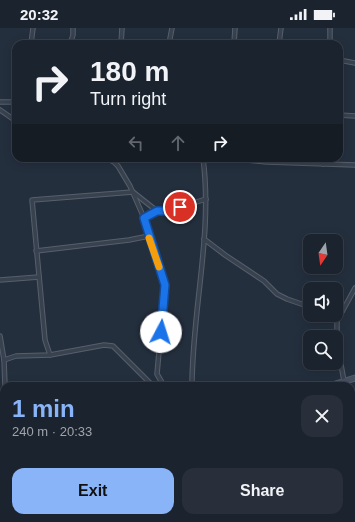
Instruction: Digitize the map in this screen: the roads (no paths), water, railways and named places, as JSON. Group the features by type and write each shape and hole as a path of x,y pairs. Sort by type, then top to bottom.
{"main road":[{"path":"341,382 355,378"}],"street":[{"path":"31,40 32,28"},
{"path":"71,40 72,28"},
{"path":"121,40 122,28"},
{"path":"170,40 172,28"},
{"path":"234,40 235,28"},
{"path":"280,40 281,28"},
{"path":"330,28 330,40"},
{"path":"343,61 355,63"},
{"path":"0,102 12,102"},
{"path":"0,110 12,118"},
{"path":"343,115 355,116"},
{"path":"114,162 118,166 133,192 144,218 165,285 157,374 162,382"},
{"path":"192,382 194,335 204,239 206,199 204,162"},
{"path":"267,162 355,165"},
{"path":"50,355 45,340 32,200 133,192 157,211"},
{"path":"144,218 157,211 168,211 206,199"},
{"path":"36,251 129,240 149,236"},
{"path":"204,239 264,282 277,294 303,305"},
{"path":"0,280 39,277"},
{"path":"343,310 355,288"},
{"path":"337,322 337,343 344,381"},
{"path":"0,336 4,360 5,382"},
{"path":"4,360 16,356 50,355 104,345 113,346 149,382"}]}
